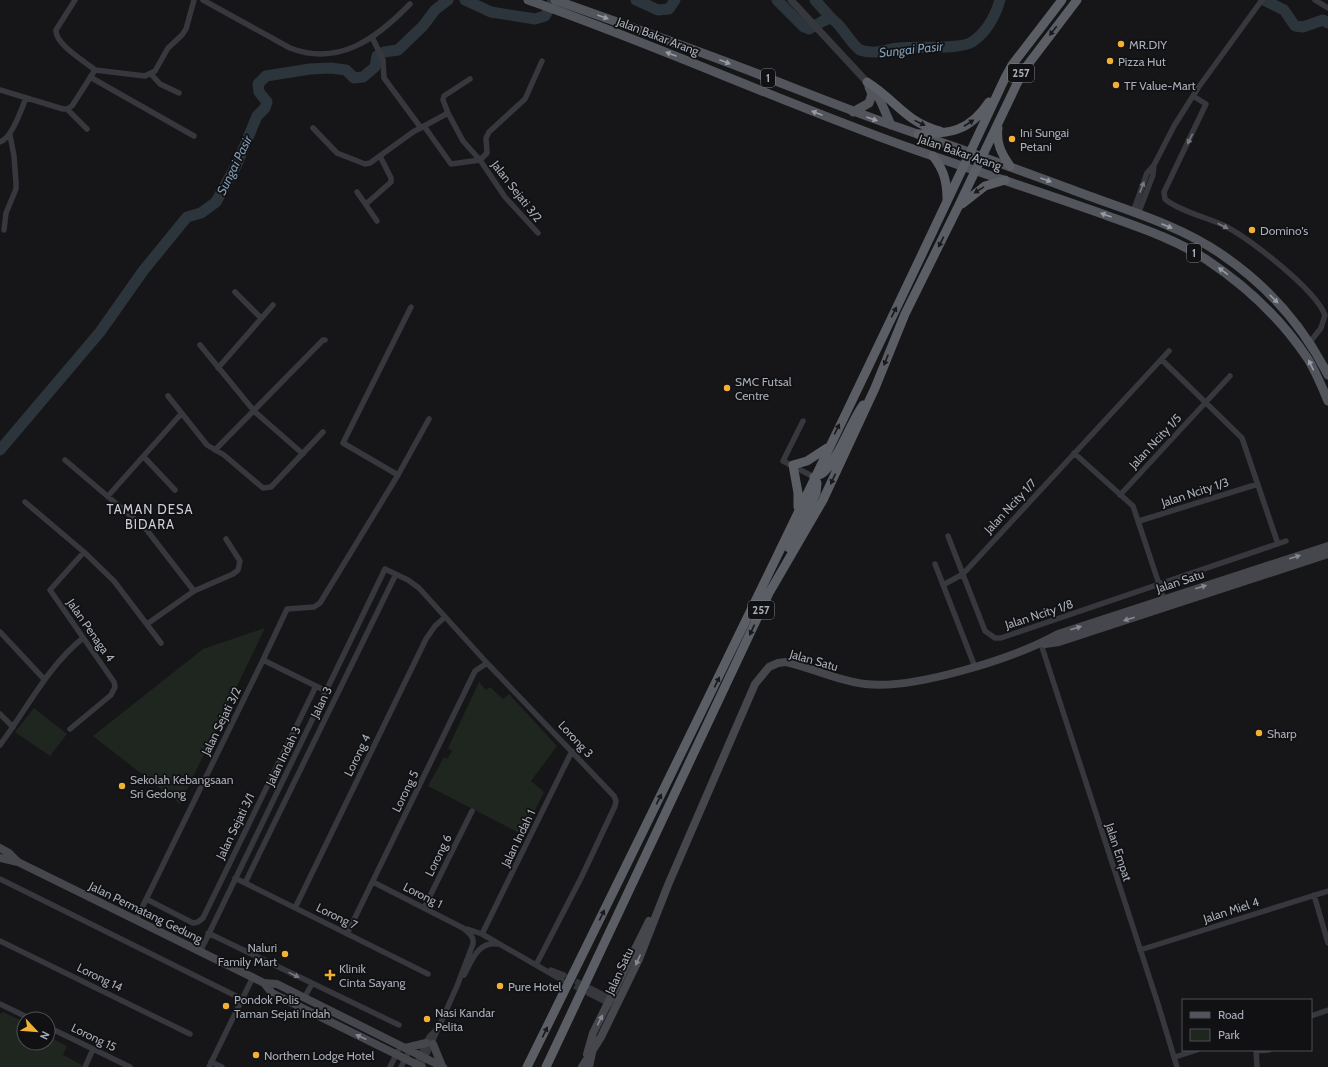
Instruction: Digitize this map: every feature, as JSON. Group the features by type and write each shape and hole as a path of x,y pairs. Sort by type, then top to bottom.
{"highway":[{"name":"257","path":"527,1067 714,688 828,447 948,203 1005,78 1012,65 1062,0"},
{"name":"257","path":"546,1067 769,593 823,500 875,388 905,314 976,170 1023,70 1077,0"},
{"path":"918,134 948,133 958,130 977,118 1005,78"},
{"path":"867,82 919,124 948,133"},
{"path":"999,121 997,137 999,147 1001,153 1010,166"},
{"path":"933,156 941,166 947,183 948,203"},
{"path":"958,207 981,188 1005,180"},
{"path":"769,593 778,569 816,494 817,483 814,477 825,471 832,462 854,418 875,388"},
{"path":"798,513 798,493 793,465 807,460 828,447"},
{"path":"540,1067 557,1033 570,1017"}],"main road":[{"name":"Jalan Bakar Arang","path":"555,0 564,8 798,106 933,156 1167,238 1205,259 1240,284 1284,328 1309,360 1328,401"},
{"name":"Jalan Bakar Arang","path":"531,1 564,8 757,74 853,112 1010,166 1136,213 1191,236 1231,261 1252,277 1276,301 1303,331 1328,375"},
{"path":"853,112 864,107 871,98 872,94 867,82"},
{"path":"867,82 880,100 891,125"},
{"name":"Jalan Satu","path":"1165,603 1328,546"},
{"name":"Jalan Satu","path":"585,1066 593,1033 640,959 668,885 756,684 769,667 786,662 842,681 878,686 913,682 975,666 1041,644 1058,634 1328,554"},
{"name":"Jalan Permatang Gedung","path":"0,848 9,853 18,862"},
{"name":"Jalan Permatang Gedung","path":"0,858 18,862 253,978 264,983 277,984 443,1067"},
{"name":"Jalan Permatang Gedung","path":"264,983 272,993 420,1066"},
{"name":"Jalan Satu","path":"585,1066 613,1002"},
{"path":"405,1048 429,1044 443,1067"}],"street":[{"path":"75,0 56,30 56,34 60,42 95,70 145,76 151,74 168,48 182,35 186,28 194,0"},
{"path":"203,0 274,40 299,51 333,54 344,52 372,37 385,28 410,4"},
{"path":"791,0 867,82"},
{"path":"1136,213 1147,173 1154,165 1174,126 1193,96 1262,0"},
{"path":"1315,0 1328,8"},
{"path":"372,37 381,52 384,78 451,164 480,160 487,153 486,138 489,132 525,99 542,60"},
{"path":"67,109 72,106 95,70"},
{"path":"151,74 160,84 179,93"},
{"path":"90,76 194,136"},
{"name":"Jalan Sejati 3/2","path":"470,78 444,96 443,100 448,114 463,141 480,160 505,197 538,233"},
{"path":"0,90 67,109 87,129"},
{"path":"1193,96 1206,104 1164,192 1165,199 1225,226 1282,265 1318,302 1325,315 1321,328 1310,342"},
{"path":"0,143 10,135 26,98"},
{"path":"313,128 333,150 341,155 365,164 380,156 422,127 448,114"},
{"path":"4,230 6,213 16,189 14,156 10,135"},
{"path":"366,204 391,182 391,178 380,156"},
{"path":"357,192 377,221"},
{"path":"235,292 261,318"},
{"path":"218,368 273,305"},
{"path":"411,307 343,443 398,475 429,419"},
{"path":"215,450 323,340 325,340"},
{"path":"200,345 254,411 303,454"},
{"name":"Jalan Ncity 1/7","path":"943,585 963,574 1169,351"},
{"path":"1162,360 1242,438 1278,544"},
{"name":"Jalan Ncity 1/5","path":"1120,495 1230,376"},
{"path":"168,396 207,445 224,455 265,488 271,486 323,432"},
{"path":"108,496 181,414"},
{"path":"803,421 783,460 814,477"},
{"path":"1074,454 1133,506 1165,603"},
{"path":"144,457 174,490"},
{"path":"65,460 146,529 194,591"},
{"name":"Jalan Sejati 3/2","path":"136,920 287,609 314,607 320,604 398,475"},
{"name":"Jalan Ncity 1/3","path":"1139,522 1258,484"},
{"path":"25,502 106,571 161,643"},
{"path":"948,536 963,574"},
{"path":"147,624 194,591 233,574 238,570 240,561 226,539"},
{"path":"1159,586 1286,541"},
{"name":"Jalan Penaga 4","path":"70,730 111,695 115,687 114,682 50,590 84,552"},
{"path":"935,564 975,666"},
{"name":"Lorong 3","path":"385,569 419,588 487,663 614,796 616,801 580,878 536,965"},
{"name":"Jalan Indah 3","path":"200,952 385,569"},
{"name":"Jalan 3","path":"245,883 396,574"},
{"name":"Jalan Ncity 1/8","path":"963,574 985,630 995,638 1159,586"},
{"name":"Lorong 4","path":"295,908 426,639 435,626 445,617"},
{"path":"0,632 44,679"},
{"path":"0,745 14,727 44,679 64,655 83,638"},
{"name":"Jalan Empat","path":"1041,644 1177,1067"},
{"path":"263,660 326,691"},
{"name":"Lorong 5","path":"347,934 475,671 487,663"},
{"name":"Jalan Sejati 3/1","path":"146,899 193,923 198,922 203,918 316,686"},
{"path":"0,714 14,727"},
{"name":"Jalan Indah 1","path":"482,934 572,751"},
{"name":"Lorong 6","path":"424,908 472,811"},
{"name":"Lorong 7","path":"235,878 428,974"},
{"path":"0,879 242,999"},
{"name":"Lorong 1","path":"372,882 463,928 482,934 499,944"},
{"name":"Jalan Miel 4","path":"1140,950 1328,891"},
{"path":"1314,895 1328,944"},
{"path":"457,986 473,944 472,936 463,928"},
{"path":"208,933 399,1025"},
{"path":"473,944 482,938 499,944 563,978"},
{"name":"Lorong 14","path":"0,941 190,1034"},
{"path":"420,1066 457,986 478,949 488,944 499,944"},
{"path":"222,1067 210,1064 253,978"},
{"path":"304,998 312,984"},
{"path":"589,990 613,1002"},
{"path":"0,1004 16,1012"},
{"path":"1312,1016 1328,1010"},
{"name":"Lorong 15","path":"56,1031 130,1067"},
{"path":"390,1067 396,1054 405,1048"},
{"path":"401,1067 405,1059 405,1048"},
{"path":"84,1067 93,1049"},
{"path":"1175,1057 1194,1051"},
{"path":"1256,1051 1257,1067"}],"green space":[{"path":"265,628 180,804 93,736 203,649"},
{"path":"479,682 486,690 490,687 503,699 509,694 557,746 531,781 544,792 532,816 530,816 525,825 528,826 523,835 428,786 444,757 447,759 452,751 448,748"},
{"path":"34,708 67,734 50,756 15,732"},
{"path":"3,1012 16,1018 16,1051 56,1051 56,1040 67,1046 63,1055 82,1065 81,1067 0,1067 0,1014"}],"waterway":[{"name":"Sungai Pasir","path":"0,450 100,332 143,271 187,217 201,213 216,202 237,164 257,116 265,108 267,102 259,92 258,84 266,76 310,69 331,68 346,70 354,78 363,77 375,67 377,56 384,52 398,50 423,26 435,10 448,0"},
{"name":"Sungai Pasir","path":"465,0 491,12 535,19 545,16 554,0"},
{"name":"Sungai Pasir","path":"636,0 658,10 669,9 675,0"},
{"name":"Sungai Pasir","path":"777,0 804,27 809,29 828,19 832,19 840,26 856,47 867,52 906,47 948,47 972,42 982,34 990,24 1000,0"},
{"path":"815,0 832,19"},
{"name":"Sungai Pasir","path":"1264,0 1284,10 1295,26 1303,27 1323,20 1328,23"}],"tunnel":[{"path":"568,977 587,987"},
{"path":"567,982 584,991"}],"place":[{"name":"MR.DIY","path":"1121,44"},
{"name":"Pizza Hut","path":"1110,61"},
{"name":"TF Value-Mart","path":"1116,85"},
{"name":"Ini Sungai Petani","path":"1012,139"},
{"name":"Domino's","path":"1252,230"},
{"name":"SMC Futsal Centre","path":"727,388"},
{"name":"Sharp","path":"1259,733"},
{"name":"Sekolah Kebangsaan Sri Gedong","path":"122,786"},
{"name":"Naluri Family Mart","path":"285,954"},
{"name":"Klinik Cinta Sayang","path":"330,975"},
{"name":"Pure Hotel","path":"500,986"},
{"name":"Pondok Polis Taman Sejati Indah","path":"226,1006"},
{"name":"Nasi Kandar Pelita","path":"427,1019"},
{"name":"Northern Lodge Hotel","path":"256,1055"}],"district":[{"name":"TAMAN DESA BIDARA","path":"150,516"}]}
